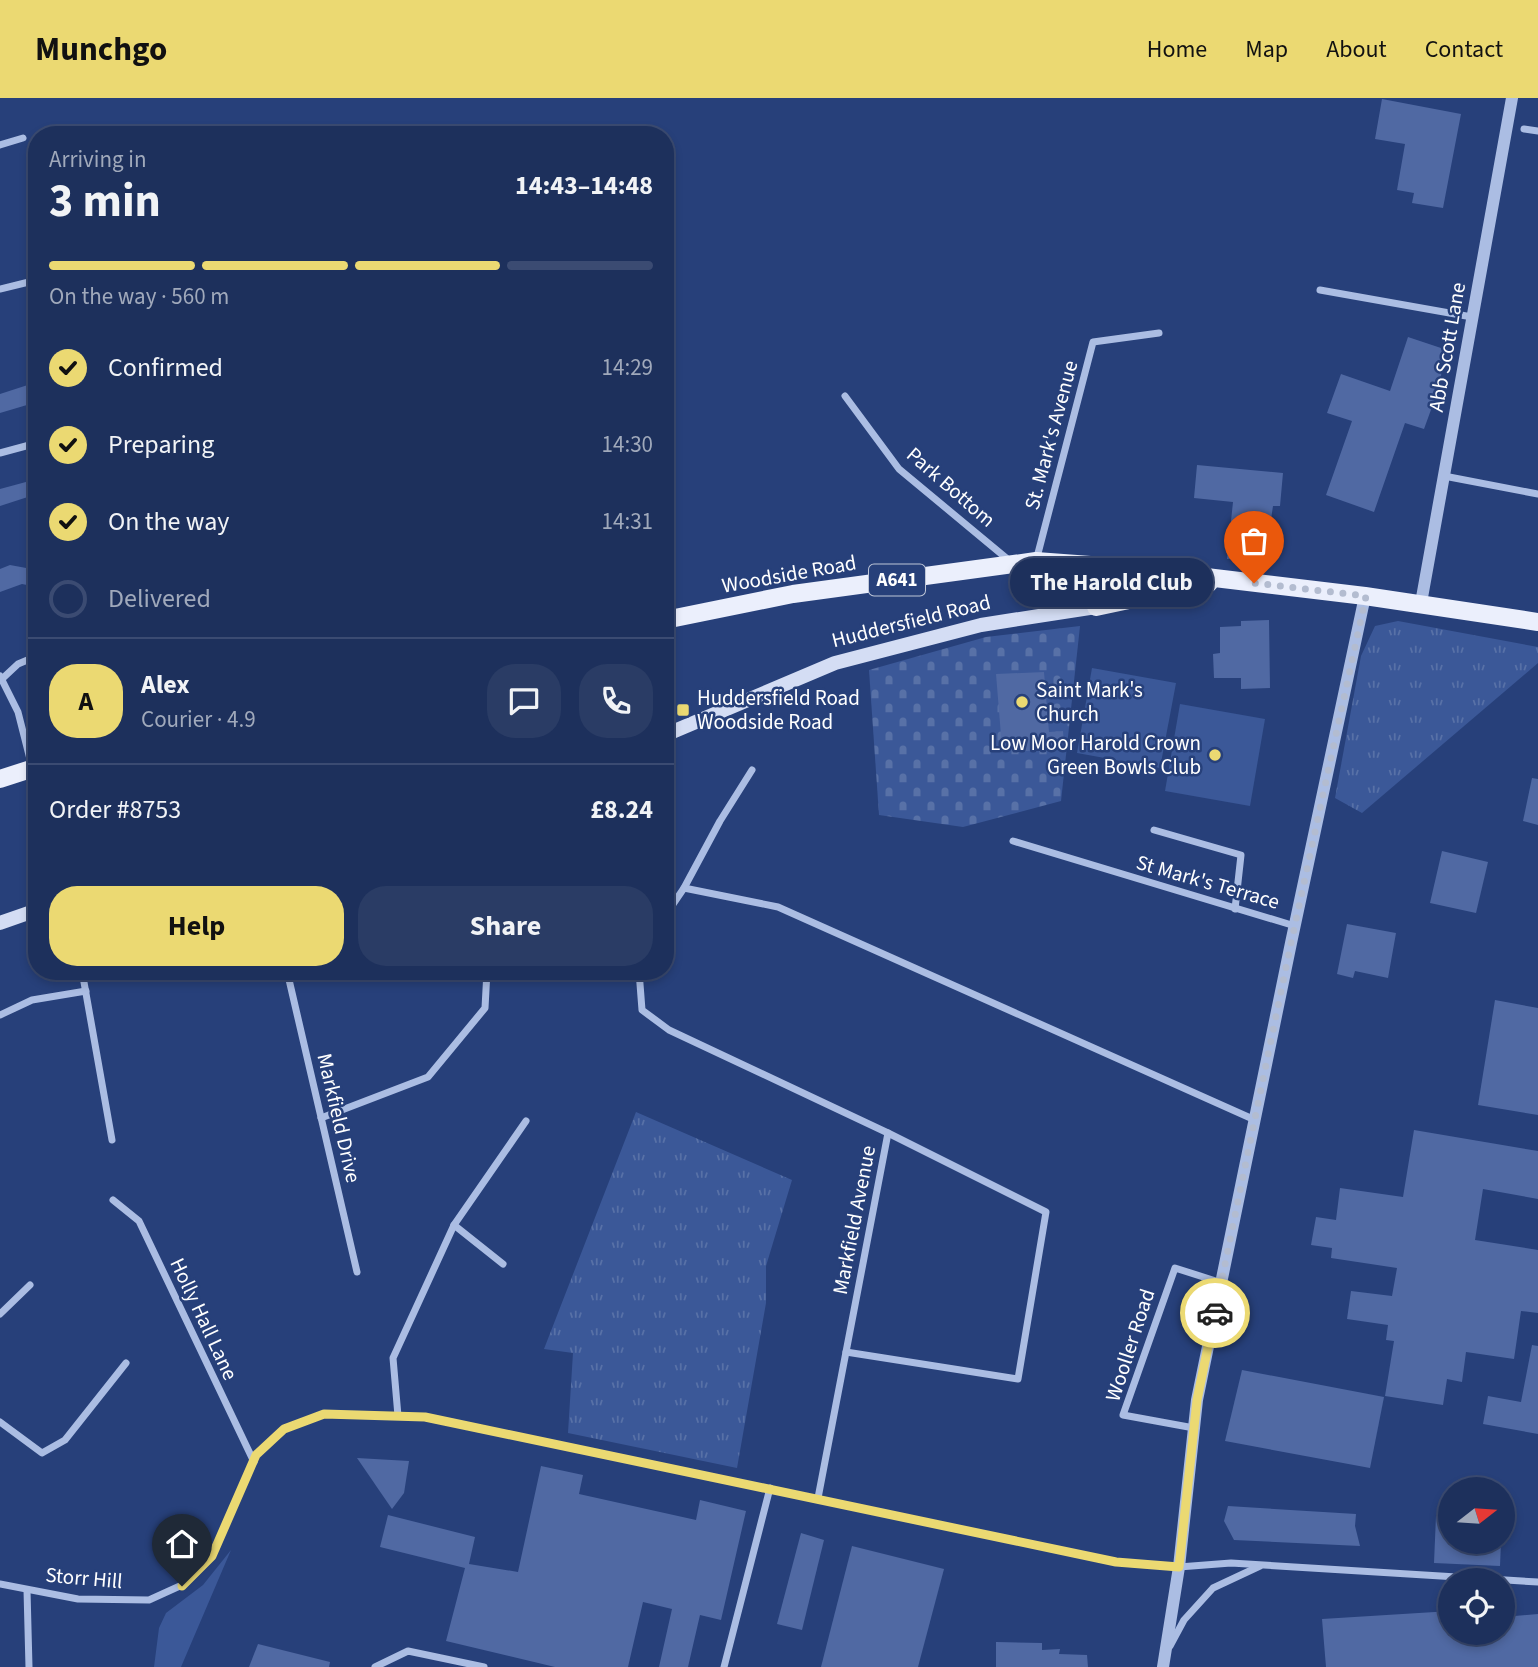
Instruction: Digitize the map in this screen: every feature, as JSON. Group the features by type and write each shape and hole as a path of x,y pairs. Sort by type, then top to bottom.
{"main road":[{"name":"Woodside Road","path":"674,618 793,594 1036,561 1131,568"},
{"name":"A641","path":"1131,568 1421,603 1538,622"},
{"path":"1096,607 1131,568"},
{"path":"1096,607 1227,580"},
{"name":"Huddersfield Road","path":"674,731 835,663 981,625 1096,607"},
{"path":"0,779 28,770"},
{"path":"0,923 28,913"}],"street":[{"name":"Abb Scott Lane","path":"1421,603 1512,98"},
{"path":"1524,129 1538,131"},
{"path":"0,145 23,138"},
{"path":"0,289 28,282"},
{"path":"1320,290 1472,317"},
{"name":"St. Mark's Avenue","path":"1036,561 1093,342 1159,333"},
{"name":"Park Bottom","path":"845,396 899,469 1014,564"},
{"path":"0,453 28,445"},
{"path":"1444,476 1538,494"},
{"path":"1163,1667 1179,1567 1197,1400 1366,596"},
{"path":"28,660 1,677 18,712 28,745"},
{"path":"674,903 752,770"},
{"path":"1154,830 1241,855 1235,908"},
{"name":"St Mark's Terrace","path":"1013,841 1295,926"},
{"path":"684,888 778,906 1255,1119"},
{"path":"84,980 112,1140"},
{"name":"Markfield Drive","path":"289,980 357,1272"},
{"path":"321,1118 428,1077 485,1008 487,980"},
{"name":"Markfield Avenue","path":"640,980 642,1010 669,1030 888,1133 818,1498"},
{"path":"0,1015 32,1000 86,991"},
{"path":"526,1121 454,1225 393,1358 398,1416 425,1417 1116,1562 1179,1567 1231,1563 1538,1582"},
{"path":"846,1352 1018,1379 1046,1212 888,1133"},
{"name":"Holly Hall Lane","path":"113,1200 139,1221 254,1462"},
{"path":"454,1225 503,1264"},
{"name":"Wooller Road","path":"1194,1428 1123,1415 1175,1268 1222,1283"},
{"path":"0,1314 30,1285"},
{"path":"0,1422 42,1453 65,1440 126,1363"},
{"name":"Storr Hill","path":"0,1584 78,1599 149,1601 182,1586 212,1556 256,1455 284,1429 324,1414 398,1416"},
{"path":"724,1667 770,1488"},
{"path":"1167,1652 1184,1620 1213,1588 1261,1565"},
{"path":"27,1590 29,1667"},
{"path":"375,1667 408,1651 484,1667"}],"green space":[{"path":"1398,621 1538,647 1538,663 1362,813 1335,798 1361,656 1375,626"},
{"path":"1080,626 1061,801 963,827 879,815 869,670 986,637"},
{"name":"Low Moor Harold Crown Green Bowls Club","path":"1092,668 1176,683 1160,768 1077,753"},
{"name":"Low Moor Harold Crown Green Bowls Club","path":"1180,704 1265,719 1250,806 1165,791"},
{"path":"636,1112 792,1180 766,1266 766,1303 737,1468 568,1433 573,1353 544,1349"},
{"path":"231,1550 181,1667 154,1667 159,1628 166,1613 203,1585"}],"building":[{"path":"1382,99 1461,114 1443,208 1412,203 1414,193 1397,190 1405,144 1375,139"},
{"path":"1408,337 1444,349 1440,385 1424,429 1405,423 1374,512 1326,495 1352,421 1327,413 1341,374 1390,391"},
{"path":"28,385 28,405 0,413 0,394"},
{"path":"1197,465 1283,473 1280,506 1273,506 1266,553 1227,559 1233,502 1194,498"},
{"path":"28,481 28,497 0,506 0,489"},
{"path":"10,565 28,568 28,585 22,584 0,592 0,569"},
{"path":"1269,620 1270,688 1241,689 1241,678 1214,678 1213,654 1220,653 1220,627 1241,626 1241,621"},
{"name":"Saint Mark's Church","path":"1044,672 1049,732 1063,731 1064,743 1048,745 1048,749 1016,752 1015,746 1002,748 996,674"},
{"path":"1532,778 1538,779 1538,825 1523,821"},
{"path":"1442,851 1488,862 1476,913 1430,903"},
{"path":"1347,924 1396,933 1388,978 1355,971 1353,978 1337,974"},
{"path":"1495,1000 1538,1008 1538,1115 1478,1105"},
{"path":"1414,1130 1538,1151 1538,1199 1483,1189 1475,1240 1538,1250 1538,1313 1521,1311 1514,1359 1466,1352 1462,1382 1447,1379 1443,1405 1385,1396 1394,1341 1386,1340 1388,1325 1347,1319 1351,1291 1392,1296 1397,1268 1331,1258 1332,1248 1311,1245 1316,1217 1336,1220 1340,1188 1403,1197"},
{"path":"1532,1345 1538,1346 1538,1434 1483,1424 1488,1396 1521,1402"},
{"path":"1242,1370 1384,1397 1370,1468 1225,1441"},
{"path":"357,1458 409,1461 404,1493 392,1509"},
{"path":"541,1466 583,1475 579,1494 696,1520 700,1500 746,1511 721,1620 700,1615 688,1667 659,1667 672,1609 643,1602 628,1667 555,1667 446,1641 465,1568 380,1547 388,1515 475,1537 469,1564 518,1572"},
{"path":"1228,1506 1356,1514 1355,1526 1360,1546 1234,1540 1224,1521"},
{"path":"1436,1516 1438,1554 1500,1554 1500,1566 1434,1563"},
{"path":"801,1533 824,1540 802,1630 777,1624"},
{"path":"852,1546 944,1569 918,1667 821,1667"},
{"path":"1438,1612 1438,1645 1515,1645 1515,1616 1538,1614 1538,1667 1326,1667 1322,1619"},
{"path":"996,1642 1042,1643 1042,1650 1060,1649 1059,1654 1087,1655 1088,1667 996,1667"},
{"path":"258,1644 330,1662 329,1667 249,1667"}],"way so far":[{"path":"1215,1313 1366,596 1254,583"}],"place":[{"name":"The Harold Club","path":"1254,583"},
{"name":"Saint Mark's Church","path":"1022,702"},
{"name":"Huddersfield Road Woodside Road","path":"683,710"},
{"name":"Low Moor Harold Crown Green Bowls Club","path":"1215,755"}],"route":[{"path":"182,1586 212,1556 256,1455 284,1429 324,1414 425,1417 564,1444 1116,1562 1179,1567 1197,1400 1215,1313"}]}
